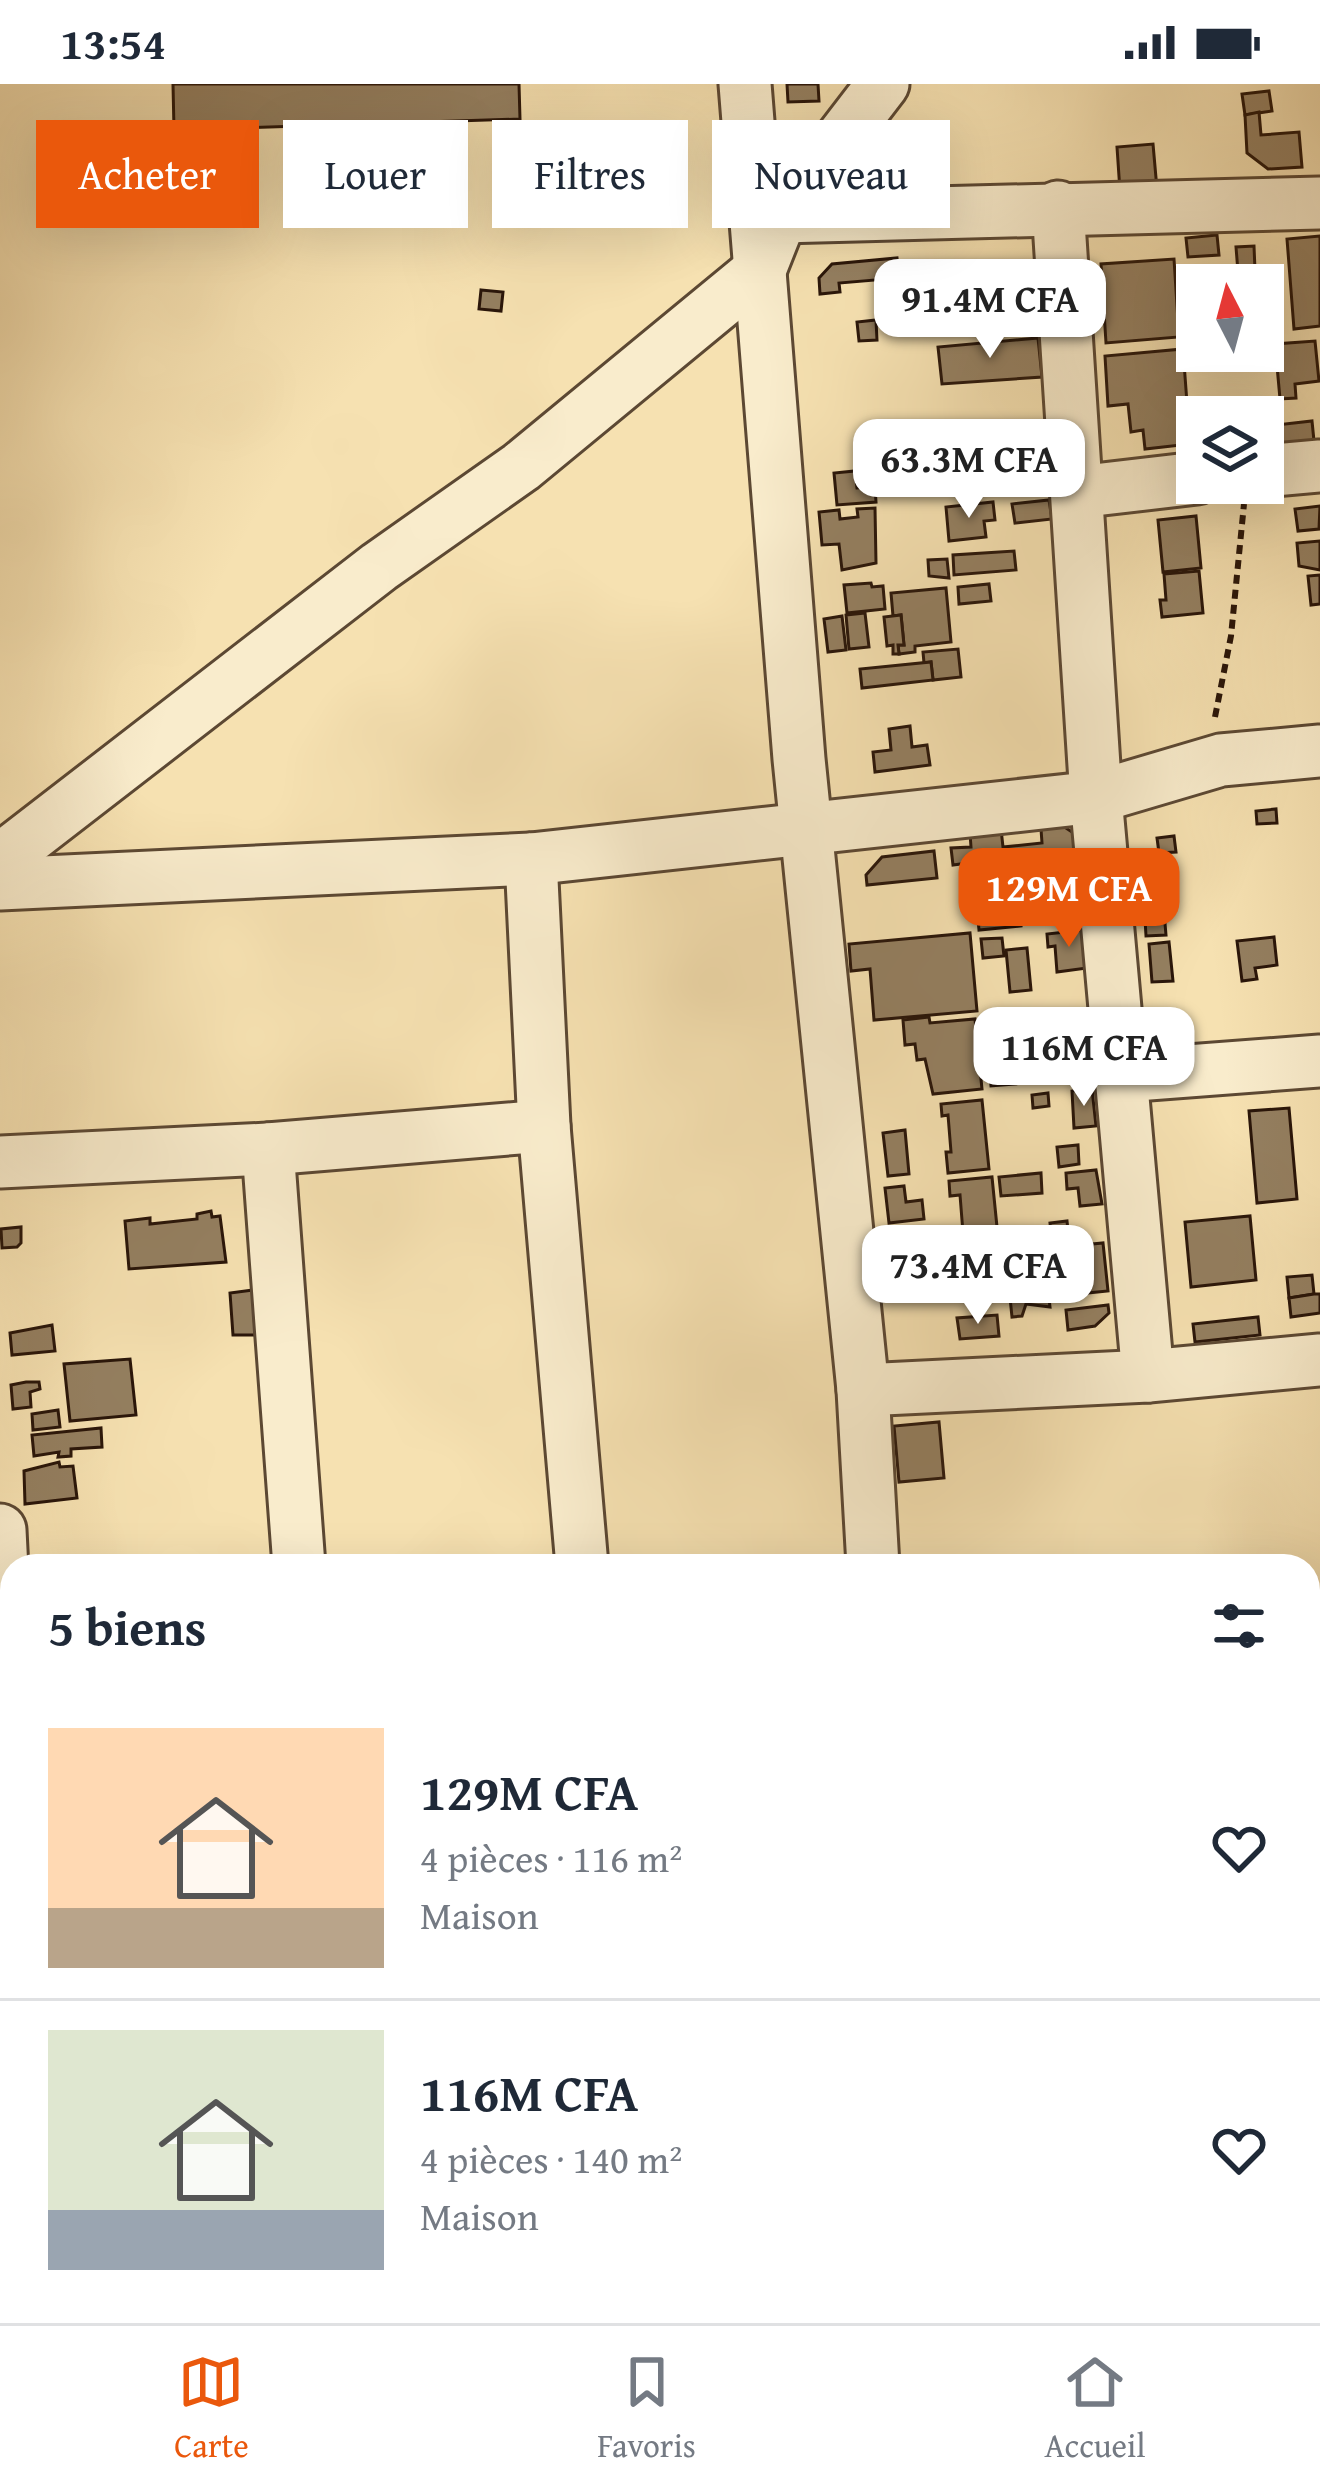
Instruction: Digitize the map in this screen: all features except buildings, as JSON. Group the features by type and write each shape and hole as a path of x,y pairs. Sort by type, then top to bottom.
{"street":[{"path":"746,84 797,736 863,1390 872,1554"},
{"path":"855,120 883,84"},
{"path":"950,211 1320,203"},
{"path":"1058,207 1096,797 1148,1376"},
{"path":"0,860 379,567 521,467 760,270 777,228"},
{"path":"1284,473 1320,466"},
{"path":"1077,492 1176,480"},
{"path":"0,884 532,859 1096,797 1221,760 1320,751"},
{"path":"532,859 544,1126 581,1554"},
{"path":"1122,1076 1320,1060"},
{"path":"0,1162 268,1149 544,1126"},
{"path":"268,1149 298,1554"},
{"path":"863,1390 1148,1376 1320,1360"}],"path":[{"path":"1221,760 1214,722 1251,504"}]}
